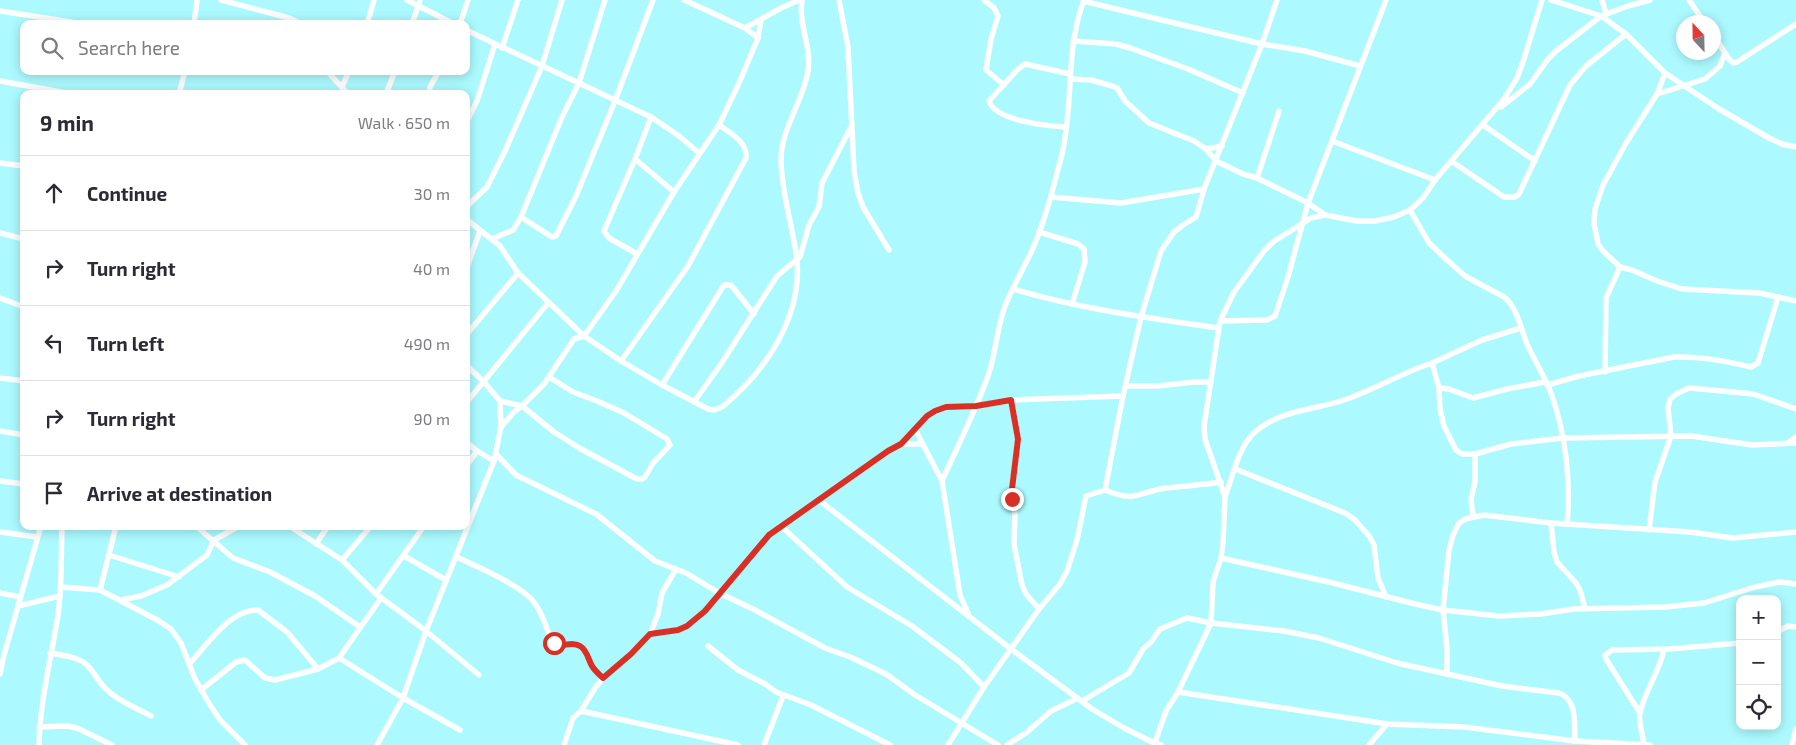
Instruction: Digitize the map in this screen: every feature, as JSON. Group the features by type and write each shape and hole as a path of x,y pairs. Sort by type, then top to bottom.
{"street":[{"path":"194,20 197,0"},
{"path":"221,0 293,20"},
{"path":"368,20 374,0"},
{"path":"407,0 419,3 447,20"},
{"path":"461,20 468,0"},
{"path":"502,48 518,0"},
{"path":"470,203 487,187 505,151 542,66 562,0"},
{"path":"492,239 512,230 521,217 562,117 579,83 605,0"},
{"path":"521,217 552,237 556,236 576,196 615,101 653,0"},
{"path":"684,0 746,28 758,38"},
{"path":"470,222 492,239 508,256 518,274 584,336 621,361 694,402 708,409 714,410 722,407 764,365 785,328 796,293 797,261 781,161 784,139 808,71 808,53 800,12 801,0 769,14 746,28"},
{"path":"839,0 848,47 854,171 858,193 863,207 889,250"},
{"path":"984,0 994,8 998,16 991,39 987,71 1004,85"},
{"path":"942,481 976,406 989,371 1001,319 1034,246 1051,197 1063,151 1072,41 1084,0 1262,44 1305,51 1360,66"},
{"path":"1106,490 1123,396 1141,317 1161,251 1174,232 1196,217 1204,189 1262,44 1277,0"},
{"path":"1013,289 1052,301 1141,317 1219,324 1267,320 1275,316 1288,278 1308,203 1386,0"},
{"path":"1495,112 1517,78 1542,0"},
{"path":"1551,0 1603,15 1626,34 1665,73 1682,85 1769,138 1782,144 1796,147"},
{"path":"1602,0 1603,15"},
{"path":"1225,497 1205,439 1204,426 1219,324 1234,292 1264,251 1273,242 1311,218 1325,215 1357,221 1375,220 1394,217 1410,210 1423,198 1435,180 1483,125 1495,112 1530,84 1556,51 1603,15 1630,3 1650,0"},
{"path":"1689,0 1699,15"},
{"path":"413,20 419,3"},
{"path":"0,10 60,20"},
{"path":"501,428 514,412 537,392 574,339 584,336 616,290 674,192 719,125 758,38 761,20"},
{"path":"1721,47 1733,62 1737,62 1796,24"},
{"path":"470,32 651,117 679,136 699,153"},
{"path":"1451,161 1504,197 1515,197 1519,194 1570,85 1577,75 1626,34"},
{"path":"1072,41 1116,44 1130,48 1172,63 1243,93"},
{"path":"470,115 477,100 495,44"},
{"path":"1657,94 1705,79 1720,66 1725,53"},
{"path":"1066,127 1020,121 990,105 989,101 1017,70 1028,64 1070,77 1112,86 1117,88 1125,101 1149,123 1194,141 1206,149 1216,161 1257,178 1308,203 1325,215"},
{"path":"1665,73 1657,94 1640,118 1603,185 1595,209 1594,223 1598,244 1620,268 1632,270 1682,289 1759,293 1796,301"},
{"path":"180,90 184,75"},
{"path":"331,75 345,90"},
{"path":"342,87 347,75"},
{"path":"388,90 393,75"},
{"path":"430,90 437,75"},
{"path":"0,81 50,90"},
{"path":"1257,178 1280,111"},
{"path":"637,254 610,238 604,231 651,117"},
{"path":"621,361 688,266 746,158 745,147 719,125"},
{"path":"694,402 754,314 777,276 786,266 797,261 802,252 804,236 819,208 822,182 852,125"},
{"path":"1483,125 1535,161"},
{"path":"1332,141 1435,180"},
{"path":"1206,149 1222,146"},
{"path":"635,159 674,192"},
{"path":"0,163 20,166"},
{"path":"1051,197 1121,203 1204,189"},
{"path":"1410,210 1429,243 1446,259 1465,276 1509,301 1552,397 1563,438 1569,502 1567,524"},
{"path":"470,259 480,231"},
{"path":"1039,232 1078,244 1084,249 1085,262 1072,304"},
{"path":"0,233 20,238"},
{"path":"1605,372 1606,298 1620,268"},
{"path":"470,331 518,274"},
{"path":"662,385 724,285 731,285 754,314"},
{"path":"1439,388 1449,389 1473,398 1507,389 1546,384 1635,364 1688,357 1717,360 1751,367 1755,366 1758,363 1778,297"},
{"path":"0,298 20,306"},
{"path":"470,398 548,303"},
{"path":"820,501 970,616 1011,650 1116,723 1156,744 1166,711 1178,692 1211,623 1213,582 1221,558 1223,543 1225,497 1246,442 1268,422 1288,414 1344,400 1482,340 1521,328"},
{"path":"1432,363 1439,388 1440,409 1449,438 1456,450 1462,454 1475,454 1511,444 1563,438 1697,436 1752,445 1796,443"},
{"path":"470,369 500,401 522,406 554,432 637,479 645,477 653,463 670,445 668,439 624,413 573,392 549,377"},
{"path":"0,378 20,380"},
{"path":"1126,386 1158,386 1211,382"},
{"path":"1649,530 1656,482 1671,436 1668,408 1670,399 1676,394 1689,388 1754,394 1796,409"},
{"path":"650,634 678,630 687,626 705,611 769,535 820,501 888,451 901,444 927,416 935,411 946,407 976,406 1011,400 1123,396"},
{"path":"1011,400 1018,439 1012,489 1015,515 1014,544 1022,585 1026,594 1038,609"},
{"path":"470,521 495,458 501,428 500,401"},
{"path":"914,429 942,481 960,595 964,607 970,616"},
{"path":"0,432 20,434"},
{"path":"1788,443 1796,437"},
{"path":"901,444 922,444"},
{"path":"470,445 477,451 495,458 516,475 596,514 656,561 686,573 719,593 825,648 850,657 886,674 915,695 998,745"},
{"path":"470,461 477,451"},
{"path":"1473,516 1471,499 1475,482 1475,454"},
{"path":"1235,469 1345,513 1355,520 1365,529 1374,545 1378,578 1386,597"},
{"path":"0,481 20,484"},
{"path":"948,745 961,722 1038,609 1060,584 1067,571 1078,540 1086,496 1106,490 1117,495 1137,497 1164,489 1221,482"},
{"path":"1448,674 1443,610 1449,550 1459,523 1473,516 1484,515 1550,523 1690,532 1733,538 1796,532"},
{"path":"1550,523 1557,562 1576,583 1585,608"},
{"path":"782,527 847,587 912,626 961,663 984,688"},
{"path":"0,674 2,655 40,530"},
{"path":"38,745 39,727 60,596 62,530"},
{"path":"100,590 115,530"},
{"path":"201,530 233,558 270,572 315,596 360,627"},
{"path":"121,600 151,593 167,585 207,555 214,540 231,530"},
{"path":"295,530 342,560 379,596 426,631 479,675"},
{"path":"316,544 325,530"},
{"path":"342,560 368,530"},
{"path":"201,690 241,660 245,660 265,678 275,680 318,669 339,658 421,530"},
{"path":"377,745 403,698 426,631 467,530"},
{"path":"0,532 37,537"},
{"path":"109,555 179,577"},
{"path":"404,556 446,580"},
{"path":"456,557 497,577 532,600 546,622 554,643 560,646 576,644 582,647 586,650 593,668 603,678"},
{"path":"1221,558 1443,610 1499,616 1585,608 1665,607 1704,603 1755,587 1780,582 1796,584"},
{"path":"564,745 573,718 603,678 631,654 650,634 658,614 662,593 676,569"},
{"path":"61,587 100,590 171,629 181,642 201,690 220,720 245,745"},
{"path":"0,592 20,597"},
{"path":"18,606 60,596"},
{"path":"189,664 233,617 244,612 258,610 287,632 318,669"},
{"path":"1007,745 1026,734 1051,712 1127,675 1143,649 1162,628 1187,618 1310,636 1397,663 1502,686 1559,693 1565,696 1572,706 1575,741"},
{"path":"1781,630 1788,626 1796,626"},
{"path":"1178,692 1387,724 1464,727 1575,741 1647,745 1640,713 1606,659 1605,655 1607,652 1612,650 1664,649 1736,643"},
{"path":"708,646 738,670 784,696 810,705 890,745"},
{"path":"1640,713 1653,676 1661,664 1664,649"},
{"path":"50,653 81,661 88,666 107,691 151,716"},
{"path":"339,658 403,698 460,730"},
{"path":"764,745 784,696"},
{"path":"580,711 715,742 738,745"},
{"path":"1369,745 1387,724"},
{"path":"39,727 68,726 112,745"},
{"path":"1792,745 1796,729"}],"route":[{"path":"554,643 560,646 576,644 582,647 586,650 595,671 603,678 631,654 650,634 678,630 687,626 705,611 769,535 820,501 888,451 901,444 927,416 946,407 976,406 1011,400 1018,439 1012,499"}]}
